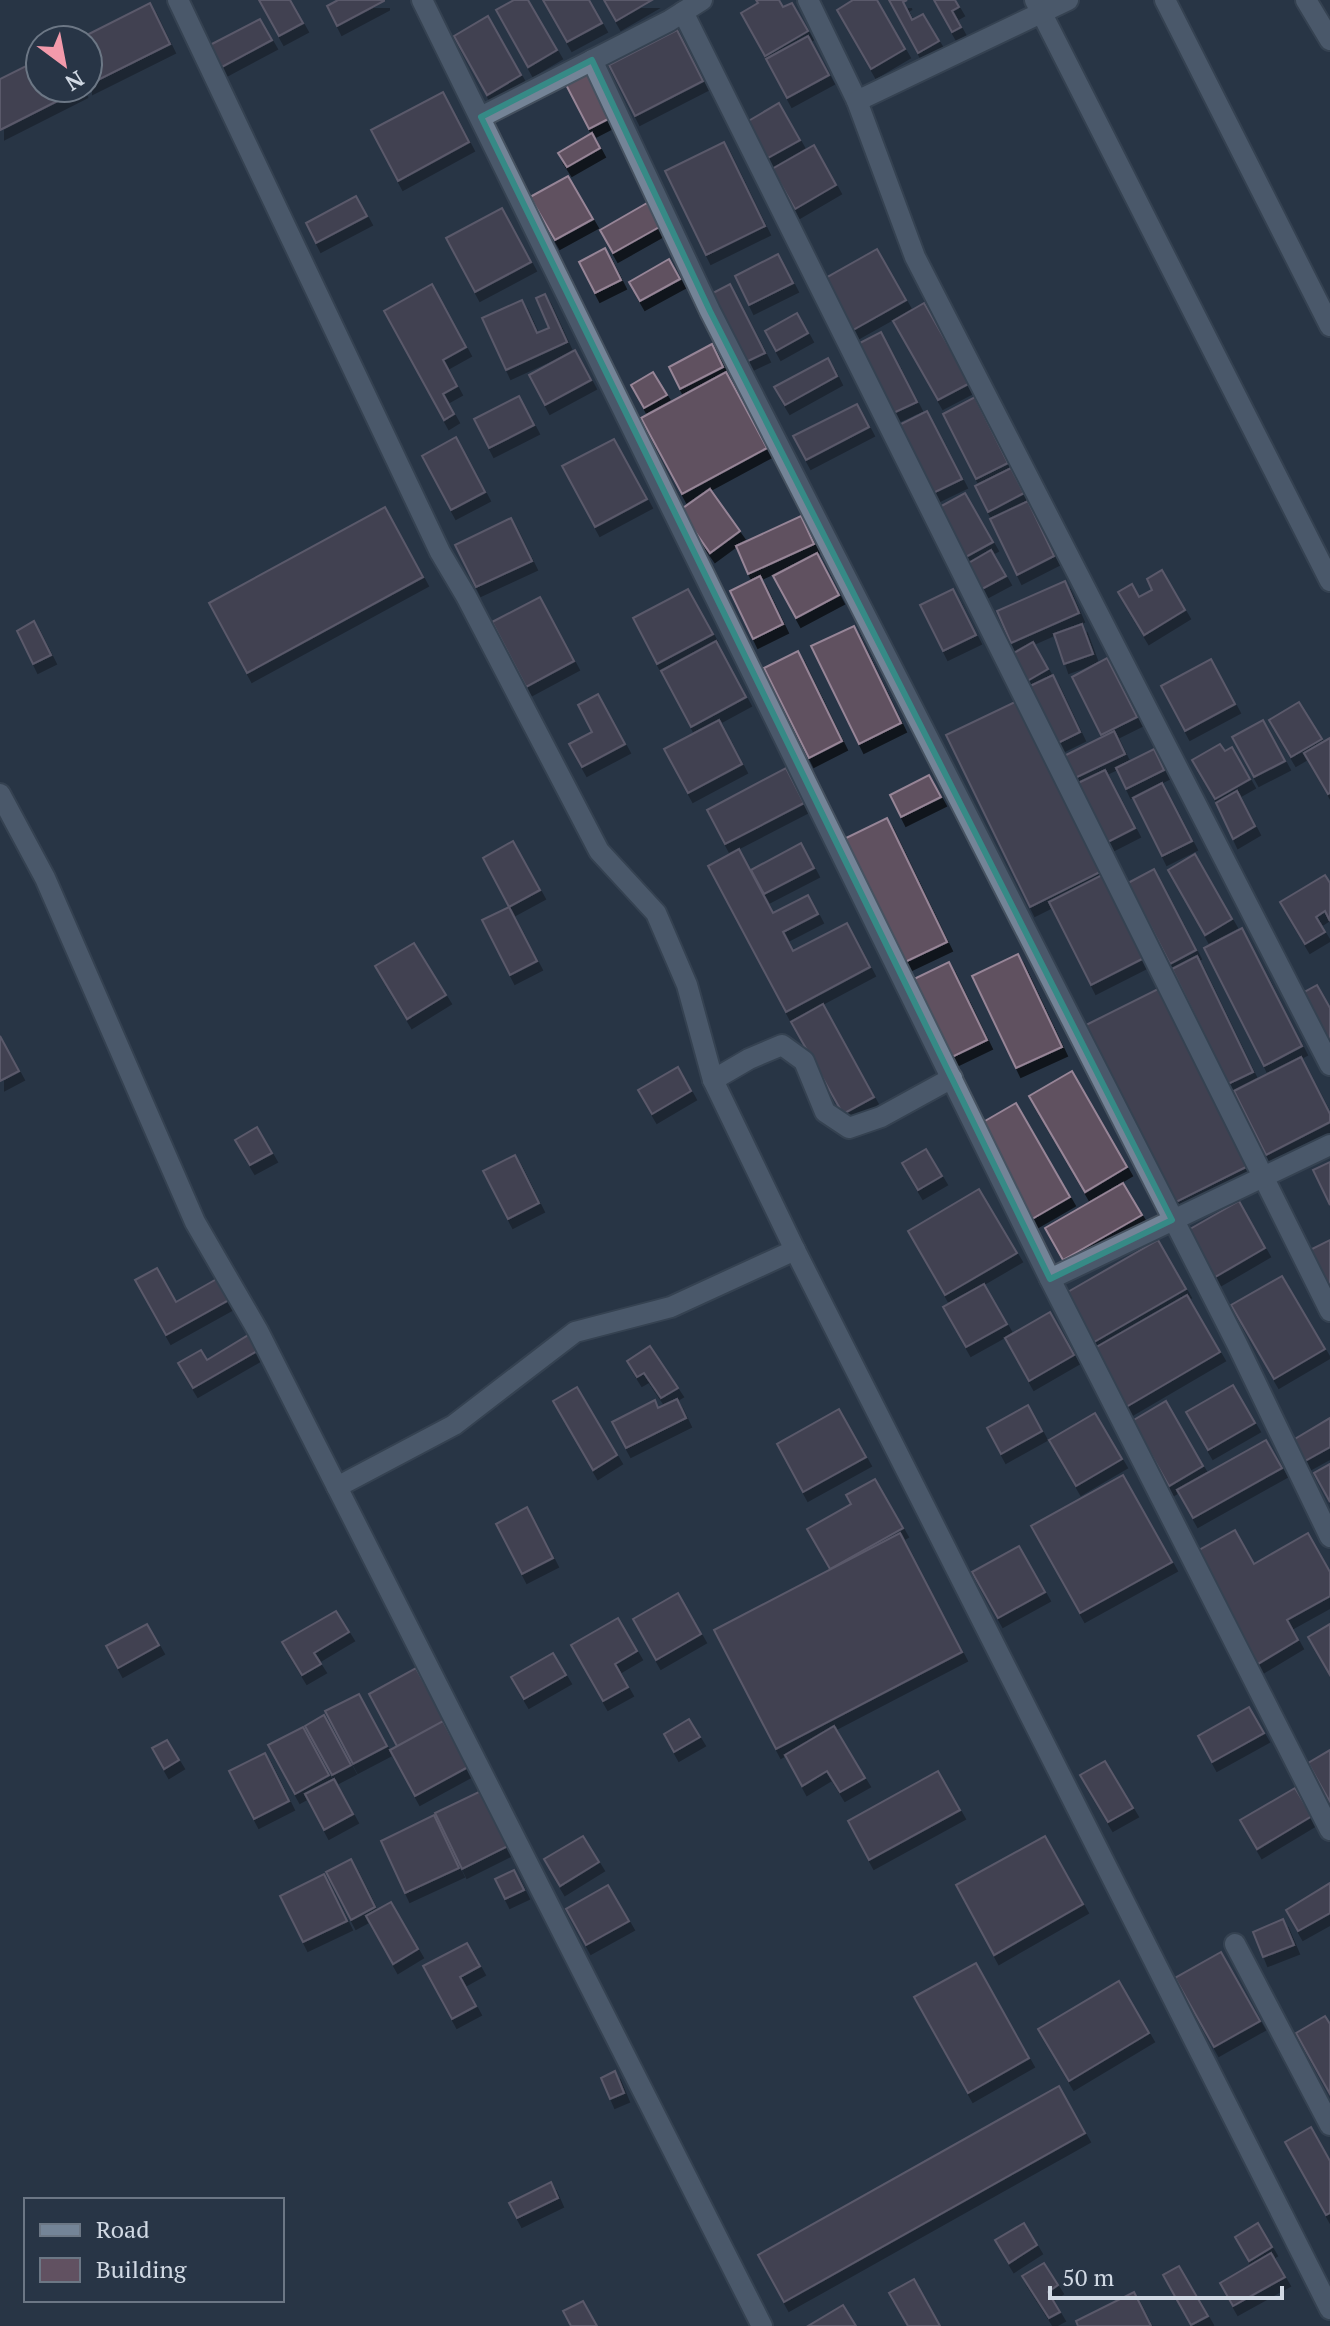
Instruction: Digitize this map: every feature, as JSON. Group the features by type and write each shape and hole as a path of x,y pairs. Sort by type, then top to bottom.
{"street":[{"path":"178,0 440,552 599,851 656,913 687,985 713,1080 795,1250 1330,2309"},
{"path":"422,0 1050,1279 1330,1830"},
{"path":"481,117 702,0"},
{"path":"808,0 857,101 915,257 1330,1065"},
{"path":"857,101 1038,7 1068,0"},
{"path":"1165,0 1330,326"},
{"path":"1306,0 1330,40"},
{"path":"1038,7 1330,581"},
{"path":"683,12 1265,1175 1330,1311"},
{"path":"592,60 710,311 1237,1344 1330,1537"},
{"path":"0,794 45,878 195,1222 258,1331 762,2326"},
{"path":"713,1080 749,1059 782,1045 804,1061 825,1112 849,1128 881,1117 952,1078"},
{"path":"1050,1279 1330,1145"},
{"path":"337,1487 454,1425 575,1332 671,1307 795,1250"},
{"path":"1235,1944 1330,2125"}],"highlighted area":[{"path":"592,60 710,311 1172,1220 1050,1279 481,117"}],"building":[{"path":"259,0 290,0 303,23 279,36"},
{"path":"338,0 384,1 337,26 327,6"},
{"path":"514,0 528,0 557,50 528,67 496,10"},
{"path":"543,0 589,0 602,23 567,42"},
{"path":"604,0 652,0 616,21"},
{"path":"756,0 779,0 783,7 792,3 808,31 765,56 741,13 758,3"},
{"path":"853,0 877,0 905,49 871,69 837,10"},
{"path":"889,0 907,0 903,2 912,20 923,14 939,41 918,53"},
{"path":"934,0 955,0 959,7 952,11 961,27 952,32"},
{"path":"150,3 170,44 104,77 104,26"},
{"path":"488,16 521,75 487,95 454,36"},
{"path":"260,19 272,40 220,68 208,46"},
{"path":"677,30 703,81 635,116 609,65"},
{"path":"808,36 829,75 787,98 766,59"},
{"path":"24,67 24,104 51,104 0,130 0,79"},
{"path":"584,68 610,118 589,129 563,79"},
{"path":"443,92 469,142 398,181 371,130"},
{"path":"779,103 800,140 766,159 745,123"},
{"path":"592,133 600,148 567,167 558,153"},
{"path":"724,142 765,226 706,255 665,171"},
{"path":"814,145 836,185 795,209 772,169"},
{"path":"568,176 593,219 555,240 530,197"},
{"path":"356,196 367,216 316,243 306,223"},
{"path":"647,203 661,226 613,253 600,230"},
{"path":"502,208 531,262 475,292 446,238"},
{"path":"605,248 621,280 595,293 579,262"},
{"path":"877,249 906,300 853,330 824,279"},
{"path":"778,254 793,283 749,305 735,276"},
{"path":"669,259 680,279 640,301 629,282"},
{"path":"432,284 466,347 443,360 457,386 443,394 454,414 444,420 384,311"},
{"path":"730,284 765,353 746,362 711,294"},
{"path":"545,294 567,342 506,370 482,318 522,300 537,333 549,328 536,298"},
{"path":"924,303 970,383 938,400 893,321"},
{"path":"797,313 808,333 776,351 765,331"},
{"path":"881,332 917,402 889,415 854,346"},
{"path":"712,344 723,367 680,389 669,367"},
{"path":"575,350 591,380 545,405 529,375"},
{"path":"828,358 837,376 785,405 774,387"},
{"path":"653,372 667,395 644,408 631,385"},
{"path":"726,372 767,448 682,494 641,418"},
{"path":"519,396 534,425 489,448 474,419"},
{"path":"975,397 1008,463 976,479 943,414"},
{"path":"857,404 869,427 806,460 793,436"},
{"path":"927,411 962,479 931,494 897,426"},
{"path":"456,437 485,492 451,510 422,456"},
{"path":"614,439 647,499 595,527 562,466"},
{"path":"1011,468 1024,493 988,512 975,486"},
{"path":"710,489 740,531 710,553 680,510"},
{"path":"965,493 993,542 964,558 936,509"},
{"path":"1028,501 1054,556 1017,575 990,519"},
{"path":"385,507 423,577 247,673 209,603"},
{"path":"801,516 814,544 748,574 736,546"},
{"path":"511,518 532,561 476,587 455,545"},
{"path":"991,550 1006,576 982,589 967,564"},
{"path":"817,553 839,595 796,618 773,576"},
{"path":"1162,570 1185,610 1144,635 1118,592 1132,584 1139,597 1152,590 1147,579"},
{"path":"760,576 783,624 753,639 730,591"},
{"path":"1065,581 1079,613 1011,643 997,611"},
{"path":"688,589 713,634 657,664 633,618"},
{"path":"953,589 976,635 943,651 920,605"},
{"path":"540,597 574,661 526,687 492,622"},
{"path":"34,621 51,655 33,664 17,631"},
{"path":"1082,624 1093,654 1064,664 1054,634"},
{"path":"854,626 901,723 859,744 811,646"},
{"path":"716,641 746,697 691,727 661,671"},
{"path":"1033,642 1048,669 1022,684 1007,657"},
{"path":"798,651 842,741 809,758 764,668"},
{"path":"1107,658 1137,717 1101,735 1072,677"},
{"path":"1211,659 1235,704 1185,731 1161,686"},
{"path":"1053,675 1080,732 1056,744 1028,687"},
{"path":"598,694 625,744 582,767 569,744 592,732 578,705"},
{"path":"1017,701 1100,872 1030,907 946,735"},
{"path":"1299,702 1322,739 1291,757 1269,720"},
{"path":"719,720 742,764 688,793 664,749"},
{"path":"1263,720 1285,761 1254,777 1232,737"},
{"path":"1114,731 1125,754 1073,779 1062,757"},
{"path":"1330,738 1330,793 1328,794 1304,753"},
{"path":"1220,744 1225,751 1232,747 1250,779 1215,799 1192,760"},
{"path":"1154,749 1164,770 1126,789 1116,768"},
{"path":"786,768 804,803 725,844 707,810"},
{"path":"1105,770 1135,828 1104,844 1074,785"},
{"path":"929,775 941,797 901,817 890,795"},
{"path":"1162,783 1192,841 1162,856 1133,798"},
{"path":"1237,791 1255,826 1233,839 1216,803"},
{"path":"887,818 947,942 903,963 844,839"},
{"path":"513,841 540,890 509,907 483,858"},
{"path":"801,843 814,868 764,894 751,870"},
{"path":"739,849 773,913 808,895 818,914 783,932 793,951 847,923 870,967 786,1012 708,866"},
{"path":"1195,854 1232,919 1205,935 1168,870"},
{"path":"1154,869 1196,950 1170,964 1128,883"},
{"path":"1102,875 1144,958 1091,985 1049,902"},
{"path":"1325,875 1330,883 1330,921 1325,911 1316,917 1325,932 1305,944 1280,902"},
{"path":"509,907 537,961 510,975 482,920"},
{"path":"1242,928 1302,1046 1264,1066 1204,948"},
{"path":"414,943 446,995 407,1019 375,966"},
{"path":"1018,954 1062,1047 1016,1068 972,976"},
{"path":"1197,956 1253,1072 1228,1084 1172,969"},
{"path":"949,962 987,1040 952,1057 914,979"},
{"path":"1317,985 1330,1008 1330,1040 1326,1043 1299,995"},
{"path":"1160,988 1248,1166 1172,1204 1084,1026"},
{"path":"823,1004 874,1097 843,1114 791,1022"},
{"path":"0,1036 19,1071 0,1081"},
{"path":"1301,1057 1330,1114 1330,1122 1266,1155 1234,1091"},
{"path":"678,1067 691,1091 652,1114 638,1090"},
{"path":"1072,1071 1127,1167 1085,1192 1029,1096"},
{"path":"1016,1103 1070,1197 1032,1219 978,1125"},
{"path":"257,1127 272,1153 250,1165 235,1140"},
{"path":"926,1149 942,1176 918,1190 902,1163"},
{"path":"515,1155 539,1203 508,1219 483,1171"},
{"path":"1330,1162 1330,1205 1313,1170"},
{"path":"1123,1183 1142,1215 1063,1260 1045,1228"},
{"path":"979,1189 1017,1253 945,1295 908,1231"},
{"path":"1239,1201 1265,1248 1210,1280 1183,1233"},
{"path":"1158,1240 1186,1289 1094,1342 1066,1293"},
{"path":"1330,1240 1330,1292 1310,1250"},
{"path":"157,1268 176,1302 222,1276 234,1297 166,1335 135,1280"},
{"path":"1282,1276 1325,1349 1274,1379 1231,1305"},
{"path":"984,1284 1007,1324 966,1347 943,1307"},
{"path":"1187,1295 1220,1352 1126,1407 1093,1349"},
{"path":"1050,1312 1074,1355 1029,1381 1005,1338"},
{"path":"255,1331 264,1347 193,1388 178,1363 201,1350 207,1360"},
{"path":"650,1346 678,1388 661,1398 644,1373 637,1377 627,1361"},
{"path":"1233,1385 1255,1423 1208,1450 1186,1412"},
{"path":"577,1387 617,1455 593,1470 553,1401"},
{"path":"677,1399 686,1418 626,1448 612,1422 655,1400 658,1408"},
{"path":"1166,1401 1203,1466 1169,1486 1132,1421"},
{"path":"1028,1405 1042,1431 1001,1454 987,1428"},
{"path":"839,1409 866,1457 803,1492 777,1444"},
{"path":"1095,1413 1122,1459 1076,1486 1049,1440"},
{"path":"1330,1418 1330,1447 1305,1461 1293,1440"},
{"path":"1266,1440 1282,1468 1193,1518 1177,1490"},
{"path":"1330,1464 1330,1502 1314,1473"},
{"path":"1123,1475 1172,1562 1080,1613 1031,1526"},
{"path":"875,1479 903,1528 830,1569 807,1529 851,1504 846,1495"},
{"path":"527,1507 553,1558 522,1574 496,1524"},
{"path":"1235,1530 1254,1564 1308,1533 1330,1572 1330,1596 1287,1620 1298,1640 1256,1665 1192,1554"},
{"path":"900,1533 962,1652 776,1749 714,1630"},
{"path":"1019,1546 1045,1592 998,1618 972,1572"},
{"path":"678,1593 701,1634 656,1660 633,1619"},
{"path":"336,1611 349,1632 314,1653 321,1664 302,1675 282,1642"},
{"path":"618,1618 637,1651 615,1664 628,1687 603,1701 571,1645"},
{"path":"147,1624 159,1645 118,1668 106,1646"},
{"path":"1330,1624 1330,1675 1308,1637"},
{"path":"553,1653 566,1675 524,1699 511,1677"},
{"path":"416,1668 446,1722 398,1748 369,1694"},
{"path":"359,1694 387,1746 353,1764 325,1711"},
{"path":"1249,1707 1264,1733 1212,1762 1198,1736"},
{"path":"324,1715 351,1765 332,1775 305,1726"},
{"path":"689,1719 700,1737 674,1752 664,1734"},
{"path":"443,1721 468,1767 415,1796 390,1750"},
{"path":"834,1726 865,1778 840,1792 827,1771 802,1786 785,1755"},
{"path":"303,1727 329,1775 295,1794 268,1745"},
{"path":"167,1740 179,1760 164,1769 152,1748"},
{"path":"1330,1750 1330,1802 1308,1763"},
{"path":"265,1753 289,1801 254,1819 229,1771"},
{"path":"1105,1761 1133,1808 1108,1822 1080,1775"},
{"path":"938,1771 960,1810 869,1860 848,1821"},
{"path":"334,1779 353,1814 324,1830 305,1794"},
{"path":"1295,1788 1312,1816 1257,1849 1240,1820"},
{"path":"483,1790 510,1845 462,1869 435,1813"},
{"path":"434,1815 459,1868 405,1893 381,1841"},
{"path":"583,1836 599,1862 560,1886 544,1859"},
{"path":"1045,1836 1083,1904 994,1955 956,1885"},
{"path":"351,1859 375,1907 351,1920 326,1872"},
{"path":"514,1870 524,1890 505,1899 495,1879"},
{"path":"324,1874 347,1921 303,1942 280,1896"},
{"path":"1330,1883 1330,1913 1298,1931 1286,1910"},
{"path":"608,1885 629,1921 586,1945 566,1909"},
{"path":"391,1902 418,1949 393,1964 366,1916"},
{"path":"1283,1919 1294,1945 1263,1957 1253,1932"},
{"path":"467,1943 480,1966 460,1977 476,2006 452,2019 423,1966"},
{"path":"1221,1952 1260,2021 1214,2047 1175,1978"},
{"path":"976,1963 1029,2058 968,2093 914,1997"},
{"path":"1119,1981 1149,2033 1069,2081 1038,2029"},
{"path":"1325,2016 1330,2024 1330,2094 1296,2033"},
{"path":"615,2071 624,2093 610,2099 601,2078"},
{"path":"1059,2086 1085,2133 784,2302 758,2255"},
{"path":"1311,2127 1330,2161 1330,2213 1326,2215 1285,2142"},
{"path":"551,2182 558,2198 517,2218 509,2203"},
{"path":"1024,2223 1037,2245 1009,2263 995,2240"},
{"path":"1258,2223 1272,2247 1249,2261 1235,2237"},
{"path":"1271,2253 1285,2277 1233,2306 1220,2283"},
{"path":"1044,2263 1058,2285 1048,2292 1060,2312 1049,2318 1022,2276"},
{"path":"1179,2266 1208,2316 1191,2325 1163,2275"},
{"path":"914,2279 940,2326 908,2326 889,2293"},
{"path":"1134,2292 1151,2326 1078,2326 1076,2321"},
{"path":"583,2301 597,2326 571,2326 563,2311"},
{"path":"843,2305 856,2326 808,2326"}]}
